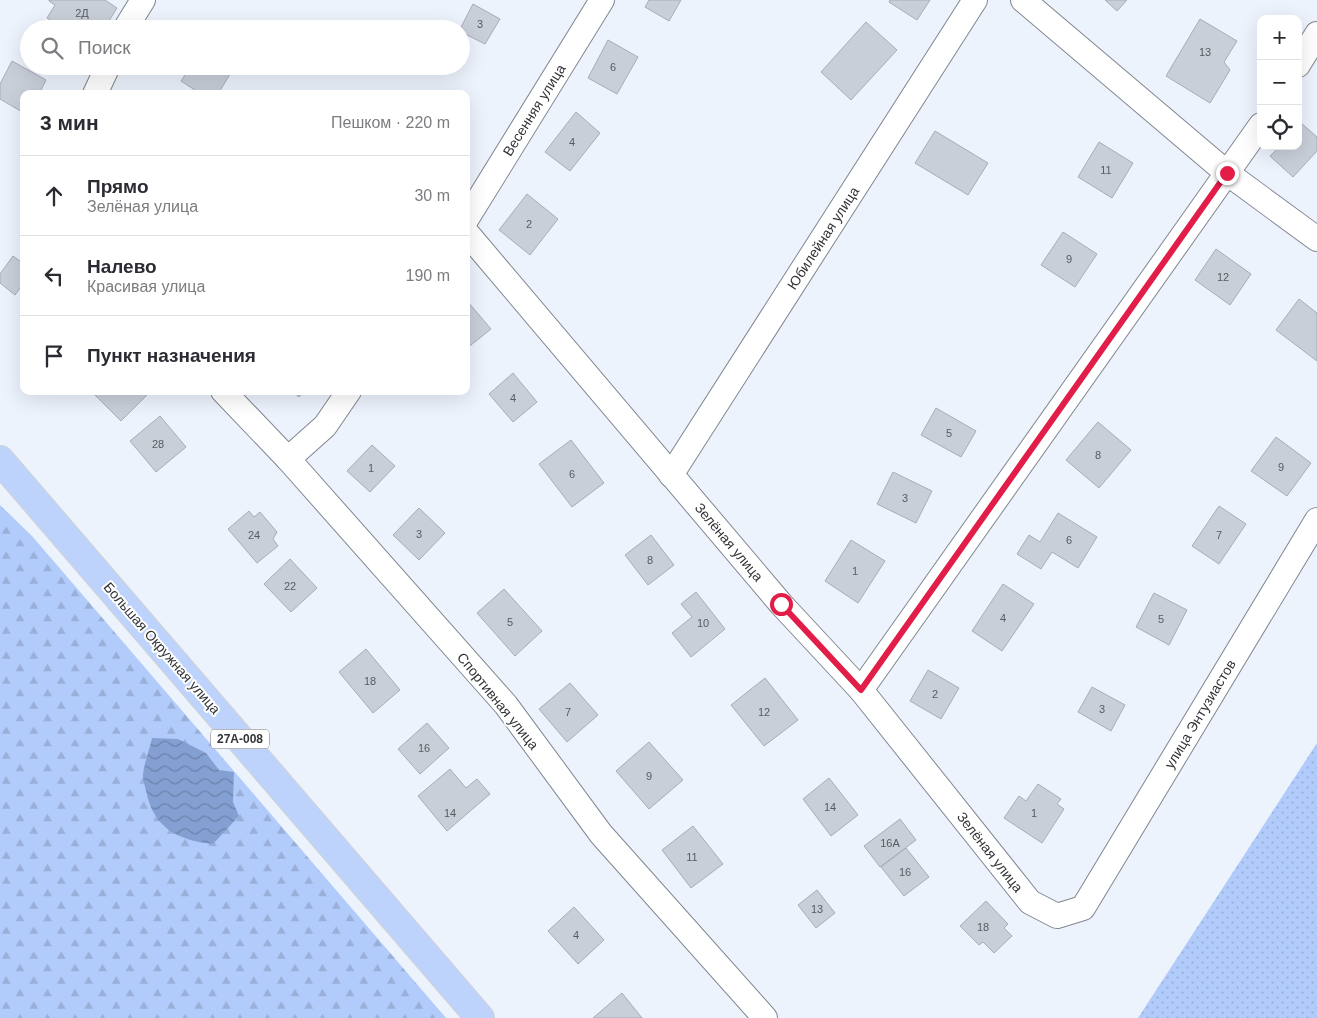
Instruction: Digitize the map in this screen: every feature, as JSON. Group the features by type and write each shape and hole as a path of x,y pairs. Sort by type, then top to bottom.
{"main road":[{"name":"Большая Окружная улица","path":"0,460 480,1018"}],"street":[{"path":"131,20 143,0"},
{"name":"Весенняя улица","path":"470,214 602,0"},
{"name":"Юбилейная улица","path":"672,475 975,0"},
{"path":"1023,0 1227,173 1317,239"},
{"path":"1301,60 1317,34"},
{"path":"97,90 104,75"},
{"path":"861,690 1257,131"},
{"name":"Зелёная улица","path":"470,237 781,604 861,690 1030,902 1057,916 1084,908"},
{"name":"Спортивная улица","path":"227,395 288,459 506,705 601,834 766,1018"},
{"path":"288,459 325,426 346,395"},
{"name":"улица Энтузиастов","path":"1084,908 1317,520"}],"green space":[{"path":"0,505 32,536 446,1018 0,1018"},
{"path":"1317,743 1317,1018 1138,1018"}],"water":[{"path":"152,738 178,739 206,753 219,770 234,772 233,802 239,816 213,844 189,839 169,830 155,815 150,804 143,776"}],"building":[{"path":"105,0 117,8 110,20 50,20 47,18 55,5 49,1"},
{"path":"649,0 681,0 669,21 645,7"},
{"path":"890,0 930,0 917,20 889,2"},
{"path":"1105,0 1127,0 1117,11"},
{"path":"473,4 500,19 485,44 470,36 470,20 465,20"},
{"path":"1200,19 1237,41 1224,62 1230,70 1210,103 1166,76"},
{"path":"866,22 897,50 851,100 821,72"},
{"path":"608,40 638,57 617,94 588,78"},
{"path":"12,61 20,65 20,75 37,75 46,80 41,90 20,90 20,111 0,99 0,84"},
{"path":"185,75 229,75 220,90 195,90 181,81"},
{"path":"576,112 600,133 570,171 545,152"},
{"path":"1302,124 1317,137 1317,151 1293,177 1270,156 1276,150 1302,150"},
{"path":"935,131 988,163 968,195 915,163"},
{"path":"1099,142 1133,163 1112,198 1078,177"},
{"path":"527,194 558,219 530,255 499,230"},
{"path":"1063,232 1097,254 1075,287 1041,265"},
{"path":"1216,249 1251,274 1230,305 1195,280"},
{"path":"13,256 20,261 20,288 15,295 0,283 0,274"},
{"path":"1299,299 1317,313 1317,361 1276,330"},
{"path":"470,304 491,329 470,346"},
{"path":"513,373 537,402 513,422 489,394"},
{"path":"95,395 147,395 121,421"},
{"path":"936,408 976,431 961,457 921,435"},
{"path":"160,416 186,447 156,472 130,441"},
{"path":"1098,422 1131,450 1099,488 1066,460"},
{"path":"1276,437 1311,463 1287,496 1251,471"},
{"path":"571,440 604,483 572,507 539,464"},
{"path":"372,445 395,466 370,492 347,471"},
{"path":"893,472 932,491 916,523 877,504"},
{"path":"1219,506 1246,524 1219,564 1192,546"},
{"path":"419,508 445,533 419,560 393,535"},
{"path":"249,511 254,517 260,512 277,532 273,539 278,546 257,563 228,529"},
{"path":"1058,513 1097,537 1078,568 1052,552 1041,569 1017,554 1029,535 1040,542"},
{"path":"651,535 674,565 648,585 625,555"},
{"path":"851,540 885,561 858,603 825,581"},
{"path":"290,559 317,588 291,612 264,584"},
{"path":"1003,584 1034,604 1002,651 972,631"},
{"path":"504,589 542,631 515,656 477,613"},
{"path":"696,592 725,629 691,657 672,633 692,617 681,604"},
{"path":"1154,593 1187,610 1169,645 1136,627"},
{"path":"366,649 400,690 373,713 339,672"},
{"path":"928,670 959,688 941,719 910,701"},
{"path":"765,678 798,720 764,746 731,705"},
{"path":"570,683 598,715 567,742 539,709"},
{"path":"1092,687 1125,705 1111,731 1078,712"},
{"path":"427,723 449,748 420,774 398,749"},
{"path":"649,742 683,780 649,809 616,771"},
{"path":"450,769 466,788 477,779 490,794 447,831 418,796"},
{"path":"829,778 858,815 831,836 803,799"},
{"path":"1038,784 1061,799 1057,804 1064,809 1042,843 1004,818 1019,796 1026,801"},
{"path":"900,819 916,840 880,867 864,846"},
{"path":"693,826 723,864 691,888 662,850"},
{"path":"906,848 929,877 904,896 881,867"},
{"path":"817,890 835,913 816,928 798,905"},
{"path":"986,901 1008,924 1004,928 1012,936 994,953 983,942 979,945 960,926"},
{"path":"574,907 604,940 578,964 548,931"},
{"path":"622,993 642,1018 593,1018"}],"route":[{"path":"781,604 861,690 1227,173"}]}
